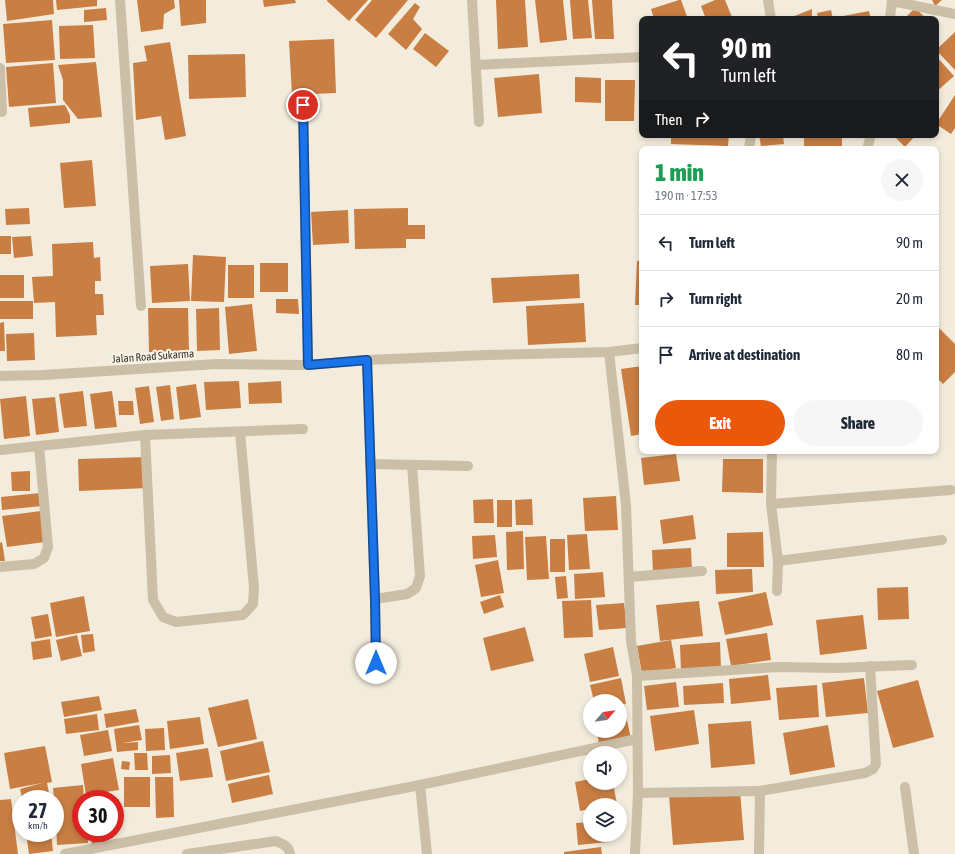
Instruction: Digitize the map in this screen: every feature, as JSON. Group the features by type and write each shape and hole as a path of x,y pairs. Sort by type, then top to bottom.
{"street":[{"path":"120,0 141,306"},
{"path":"472,0 479,122"},
{"path":"768,0 771,16"},
{"path":"890,16 892,0 955,14"},
{"path":"476,65 639,58"},
{"path":"0,68 2,112"},
{"path":"303,105 308,365"},
{"name":"Jalan Road Sukarma","path":"0,376 43,375 217,364 308,365 367,360 610,352 639,348"},
{"path":"610,352 626,505 631,641 637,676 638,793 635,854"},
{"path":"367,360 376,663"},
{"path":"0,450 145,435 303,429"},
{"path":"145,435 153,600 163,617 176,622 244,615 253,604 254,588 240,432"},
{"path":"0,567 34,564 44,558 48,547 39,446"},
{"path":"772,454 772,504 778,561 776,591"},
{"path":"370,464 468,466"},
{"path":"375,599 407,594 416,588 420,576 412,465"},
{"path":"772,504 951,490"},
{"path":"778,561 942,540"},
{"path":"629,576 702,571"},
{"path":"637,676 778,667 837,668 912,665"},
{"path":"638,793 760,790 865,773 876,764 870,666"},
{"path":"65,854 420,785 637,739"},
{"path":"420,785 427,854"},
{"path":"905,787 914,854"},
{"path":"759,854 760,790"},
{"path":"187,854 276,841 285,845 290,854"}],"building":[{"path":"5,0 53,0 54,14 7,21"},
{"path":"56,0 97,0 97,6 57,10"},
{"path":"137,0 174,0 175,8 164,14 163,29 141,32"},
{"path":"179,0 206,0 206,23 181,26"},
{"path":"263,0 295,0 296,3 264,7"},
{"path":"327,0 368,0 349,21"},
{"path":"372,0 408,0 376,38 355,20"},
{"path":"496,0 525,0 528,47 498,49"},
{"path":"535,0 563,0 567,40 540,43"},
{"path":"570,0 588,0 592,38 573,39"},
{"path":"592,0 612,0 614,39 595,39"},
{"path":"681,0 687,16 653,16 651,9"},
{"path":"715,0 725,0 732,16 705,16 701,6"},
{"path":"932,0 942,0 935,6"},
{"path":"415,3 420,7 413,19 422,29 406,50 388,34"},
{"path":"106,8 107,20 84,22 84,10"},
{"path":"915,8 924,16 907,16"},
{"path":"812,9 812,16 794,16"},
{"path":"831,10 832,16 818,16 817,13"},
{"path":"869,11 870,16 843,16"},
{"path":"52,20 55,60 6,63 3,24"},
{"path":"93,25 95,58 60,59 59,26"},
{"path":"955,32 955,70 939,53 939,47"},
{"path":"425,33 449,51 436,67 413,49"},
{"path":"334,39 336,93 292,95 289,41"},
{"path":"170,42 186,136 165,140 161,116 136,120 133,63 147,61 144,46"},
{"path":"245,54 246,97 189,99 188,55"},
{"path":"939,59 954,76 939,89"},
{"path":"96,62 102,117 78,119 63,100 63,80 58,65"},
{"path":"53,63 56,103 9,107 6,67"},
{"path":"539,74 542,113 498,117 494,78"},
{"path":"575,77 601,78 601,103 575,102"},
{"path":"605,80 635,80 634,121 605,121"},
{"path":"955,95 955,128 951,134 939,126 939,119"},
{"path":"65,105 70,115 70,123 30,127 28,108"},
{"path":"671,138 729,138 728,146 671,144"},
{"path":"760,138 783,138 784,144 761,146"},
{"path":"804,138 842,138 842,146 804,146"},
{"path":"896,138 913,138 906,146 904,146"},
{"path":"92,160 96,206 64,208 60,163"},
{"path":"29,208 30,224 6,225 5,209"},
{"path":"408,208 408,225 425,225 425,239 406,239 406,248 355,249 354,209"},
{"path":"348,210 349,243 313,245 311,212"},
{"path":"0,236 11,236 11,254 0,254"},
{"path":"31,236 33,256 14,258 12,237"},
{"path":"93,242 94,258 100,257 101,281 95,281 95,294 103,294 104,315 96,315 97,335 56,337 55,302 34,303 32,277 53,276 52,244"},
{"path":"193,255 226,257 224,302 191,301"},
{"path":"637,261 639,261 639,305 635,305"},
{"path":"260,263 288,263 288,292 260,292"},
{"path":"188,264 190,301 152,303 150,266"},
{"path":"228,265 254,265 254,298 228,298"},
{"path":"579,274 580,298 493,303 491,278"},
{"path":"0,275 24,275 24,298 0,298"},
{"path":"276,299 298,299 299,314 276,313"},
{"path":"0,301 33,301 33,319 0,319"},
{"path":"584,303 586,342 528,345 526,306"},
{"path":"252,304 257,351 229,354 225,307"},
{"path":"148,308 188,308 189,352 149,352"},
{"path":"219,308 220,350 197,351 196,309"},
{"path":"4,322 5,351 0,351 0,323"},
{"path":"939,328 955,344 955,372 943,384 939,380"},
{"path":"34,333 35,360 7,361 6,334"},
{"path":"639,366 639,435 631,436 621,369"},
{"path":"239,381 241,408 206,410 204,382"},
{"path":"281,381 282,403 249,404 248,383"},
{"path":"196,384 201,417 180,420 176,387"},
{"path":"170,385 174,419 161,421 156,387"},
{"path":"149,386 154,422 140,424 135,388"},
{"path":"83,391 87,426 64,428 59,394"},
{"path":"112,391 117,427 95,429 90,394"},
{"path":"26,396 30,436 4,439 0,399"},
{"path":"55,397 59,432 36,435 32,399"},
{"path":"118,401 133,401 134,415 119,415"},
{"path":"676,454 680,481 644,485 641,458"},
{"path":"146,457 147,488 79,491 78,459"},
{"path":"723,459 763,459 763,493 722,492"},
{"path":"30,471 30,491 12,491 11,472"},
{"path":"40,493 42,506 2,510 1,497"},
{"path":"616,496 618,530 585,531 583,498"},
{"path":"493,499 494,523 474,523 473,500"},
{"path":"532,499 533,525 516,525 515,500"},
{"path":"497,500 512,500 512,527 497,527"},
{"path":"41,511 45,542 7,547 2,516"},
{"path":"693,515 696,539 663,544 660,520"},
{"path":"523,531 524,569 507,570 506,532"},
{"path":"763,532 764,567 727,567 727,533"},
{"path":"587,534 590,569 569,570 567,535"},
{"path":"495,535 497,557 473,559 472,536"},
{"path":"546,536 549,579 527,580 525,537"},
{"path":"550,539 565,539 565,572 550,572"},
{"path":"2,542 5,561 0,561 0,543"},
{"path":"691,548 692,571 653,573 652,550"},
{"path":"498,560 504,593 481,597 475,565"},
{"path":"752,569 753,592 716,594 715,570"},
{"path":"603,572 605,597 575,599 574,574"},
{"path":"566,576 568,598 557,599 555,577"},
{"path":"908,587 909,619 878,620 877,588"},
{"path":"766,592 773,625 725,635 718,602"},
{"path":"500,595 504,607 484,614 480,602"},
{"path":"84,596 90,631 56,637 50,603"},
{"path":"591,600 593,637 564,638 562,601"},
{"path":"699,601 703,636 660,641 656,605"},
{"path":"624,603 627,628 599,630 596,605"},
{"path":"48,614 52,636 35,639 31,617"},
{"path":"863,615 867,649 820,655 816,620"},
{"path":"525,627 534,661 491,671 483,638"},
{"path":"767,633 771,660 731,666 726,639"},
{"path":"93,634 95,651 83,653 81,635"},
{"path":"77,635 82,656 61,661 56,640"},
{"path":"50,639 52,657 33,660 31,642"},
{"path":"671,640 676,668 642,674 637,646"},
{"path":"720,642 721,669 681,671 680,645"},
{"path":"613,647 619,676 590,682 584,654"},
{"path":"768,675 771,700 731,704 729,679"},
{"path":"621,678 624,694 592,694 590,685"},
{"path":"864,678 868,713 826,717 822,683"},
{"path":"918,680 934,737 893,748 877,691"},
{"path":"676,682 679,707 647,710 644,686"},
{"path":"723,683 724,703 684,705 683,686"},
{"path":"817,685 819,717 779,720 776,688"},
{"path":"99,696 102,710 64,717 61,702"},
{"path":"248,699 257,739 218,747 208,708"},
{"path":"136,709 139,722 106,728 104,714"},
{"path":"694,710 699,744 655,751 650,716"},
{"path":"97,714 99,730 66,734 64,719"},
{"path":"200,717 204,744 170,749 167,721"},
{"path":"627,720 631,738 599,744 598,738 627,738"},
{"path":"751,721 755,764 711,768 708,724"},
{"path":"139,725 142,740 122,743 138,742 138,750 117,752 114,729"},
{"path":"828,725 835,767 790,775 783,733"},
{"path":"164,728 165,750 146,751 145,729"},
{"path":"108,730 112,751 84,756 80,735"},
{"path":"263,741 270,772 226,781 220,751"},
{"path":"45,746 52,782 47,783 48,790 20,790 42,783 10,789 4,753"},
{"path":"208,748 213,777 180,781 176,753"},
{"path":"134,753 147,753 148,770 135,770"},
{"path":"170,755 171,773 152,774 152,756"},
{"path":"113,758 119,790 85,790 81,764"},
{"path":"122,761 130,762 129,770 121,769"},
{"path":"269,775 273,794 232,803 228,784"},
{"path":"124,777 150,777 150,807 124,807"},
{"path":"155,777 173,777 174,817 156,818"},
{"path":"583,780 583,790 614,790 616,798 583,798 583,810 580,811 575,782"},
{"path":"83,785 83,790 72,790 72,842 88,843 57,845 57,842 64,842 64,790 53,790 53,788"},
{"path":"740,791 744,840 673,845 669,796"},
{"path":"11,799 12,842 16,842 18,854 0,854 0,800"},
{"path":"583,822 583,842 609,842 578,845 576,823"},
{"path":"27,842 52,842 53,851 29,854"},
{"path":"92,842 107,842 92,845"},
{"path":"601,847 602,854 564,854 564,852"}],"route":[{"path":"303,105 308,365 367,360 376,663"}]}
